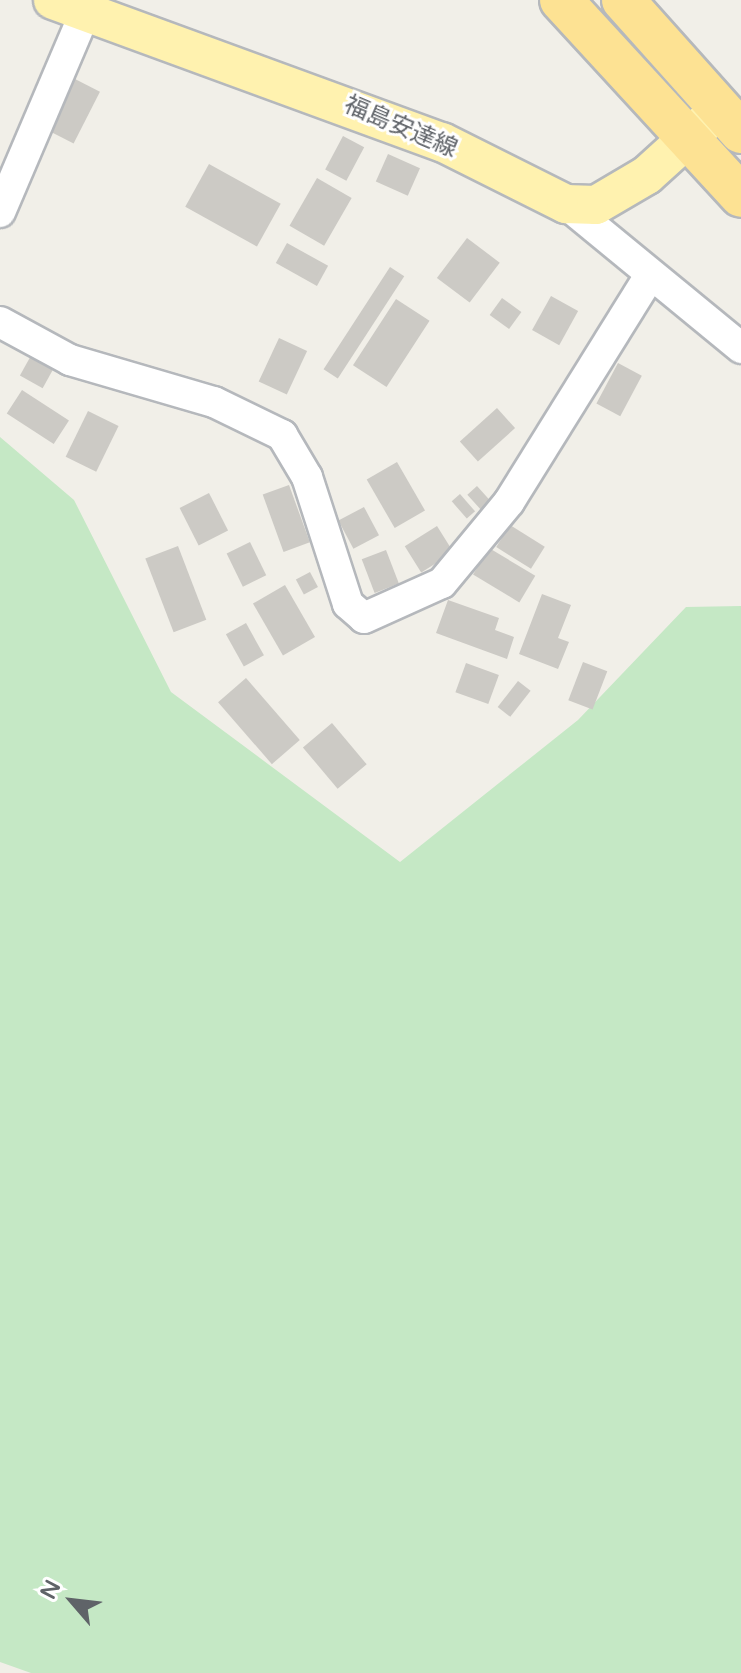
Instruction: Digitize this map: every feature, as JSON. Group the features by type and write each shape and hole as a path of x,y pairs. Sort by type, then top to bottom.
{"highway":[{"path":"561,0 741,196"},
{"path":"623,0 731,120"}],"main road":[{"name":"福島安達線","path":"69,5 428,137 566,204"},
{"path":"566,204 596,205 689,139 731,120"}],"street":[{"path":"0,212 69,5"},
{"path":"566,204 649,277 741,348"},
{"path":"0,322 70,360 214,402 282,435 307,477 348,604 364,618 442,583 509,502 649,277"}],"green space":[{"path":"0,437 74,500 171,692 400,862 578,720 686,607 741,606 741,1673 31,1673 0,1662"}],"building":[{"path":"75,79 100,92 74,143 49,131"},
{"path":"343,136 364,147 346,181 325,170"},
{"path":"388,154 420,168 408,196 376,181"},
{"path":"209,164 281,204 257,247 185,207"},
{"path":"317,178 352,198 324,246 290,226"},
{"path":"467,238 500,263 470,303 437,278"},
{"path":"287,243 328,266 317,286 276,263"},
{"path":"390,267 404,276 338,379 324,369"},
{"path":"551,296 578,311 559,345 532,330"},
{"path":"502,298 521,312 509,329 490,315"},
{"path":"396,299 430,321 387,387 353,365"},
{"path":"279,338 307,351 287,395 259,382"},
{"path":"33,352 56,365 43,388 20,376"},
{"path":"618,363 642,376 620,416 596,404"},
{"path":"22,390 69,420 54,444 7,413"},
{"path":"497,408 515,428 478,462 460,441"},
{"path":"88,411 119,426 96,472 66,457"},
{"path":"397,462 425,510 395,528 367,480"},
{"path":"289,485 310,542 284,552 263,495"},
{"path":"477,486 496,507 486,516 467,495"},
{"path":"209,493 228,530 199,545 180,508"},
{"path":"460,494 475,511 467,519 452,501"},
{"path":"364,507 379,535 353,549 338,521"},
{"path":"510,525 545,547 531,569 496,547"},
{"path":"437,526 453,552 421,572 405,546"},
{"path":"250,542 266,575 243,587 227,553"},
{"path":"178,546 206,620 174,632 145,559"},
{"path":"489,548 535,576 519,602 473,575"},
{"path":"386,550 399,584 375,593 362,559"},
{"path":"310,572 318,587 304,595 296,580"},
{"path":"285,585 315,637 283,655 253,604"},
{"path":"542,594 571,605 558,638 569,642 558,669 519,654"},
{"path":"448,600 499,618 495,630 514,637 507,659 436,633"},
{"path":"246,623 264,655 244,667 226,634"},
{"path":"583,662 607,671 593,710 568,700"},
{"path":"466,663 499,675 488,704 455,692"},
{"path":"246,678 300,740 272,764 218,702"},
{"path":"518,681 531,691 510,717 498,707"},
{"path":"332,723 367,764 338,789 303,747"}]}
